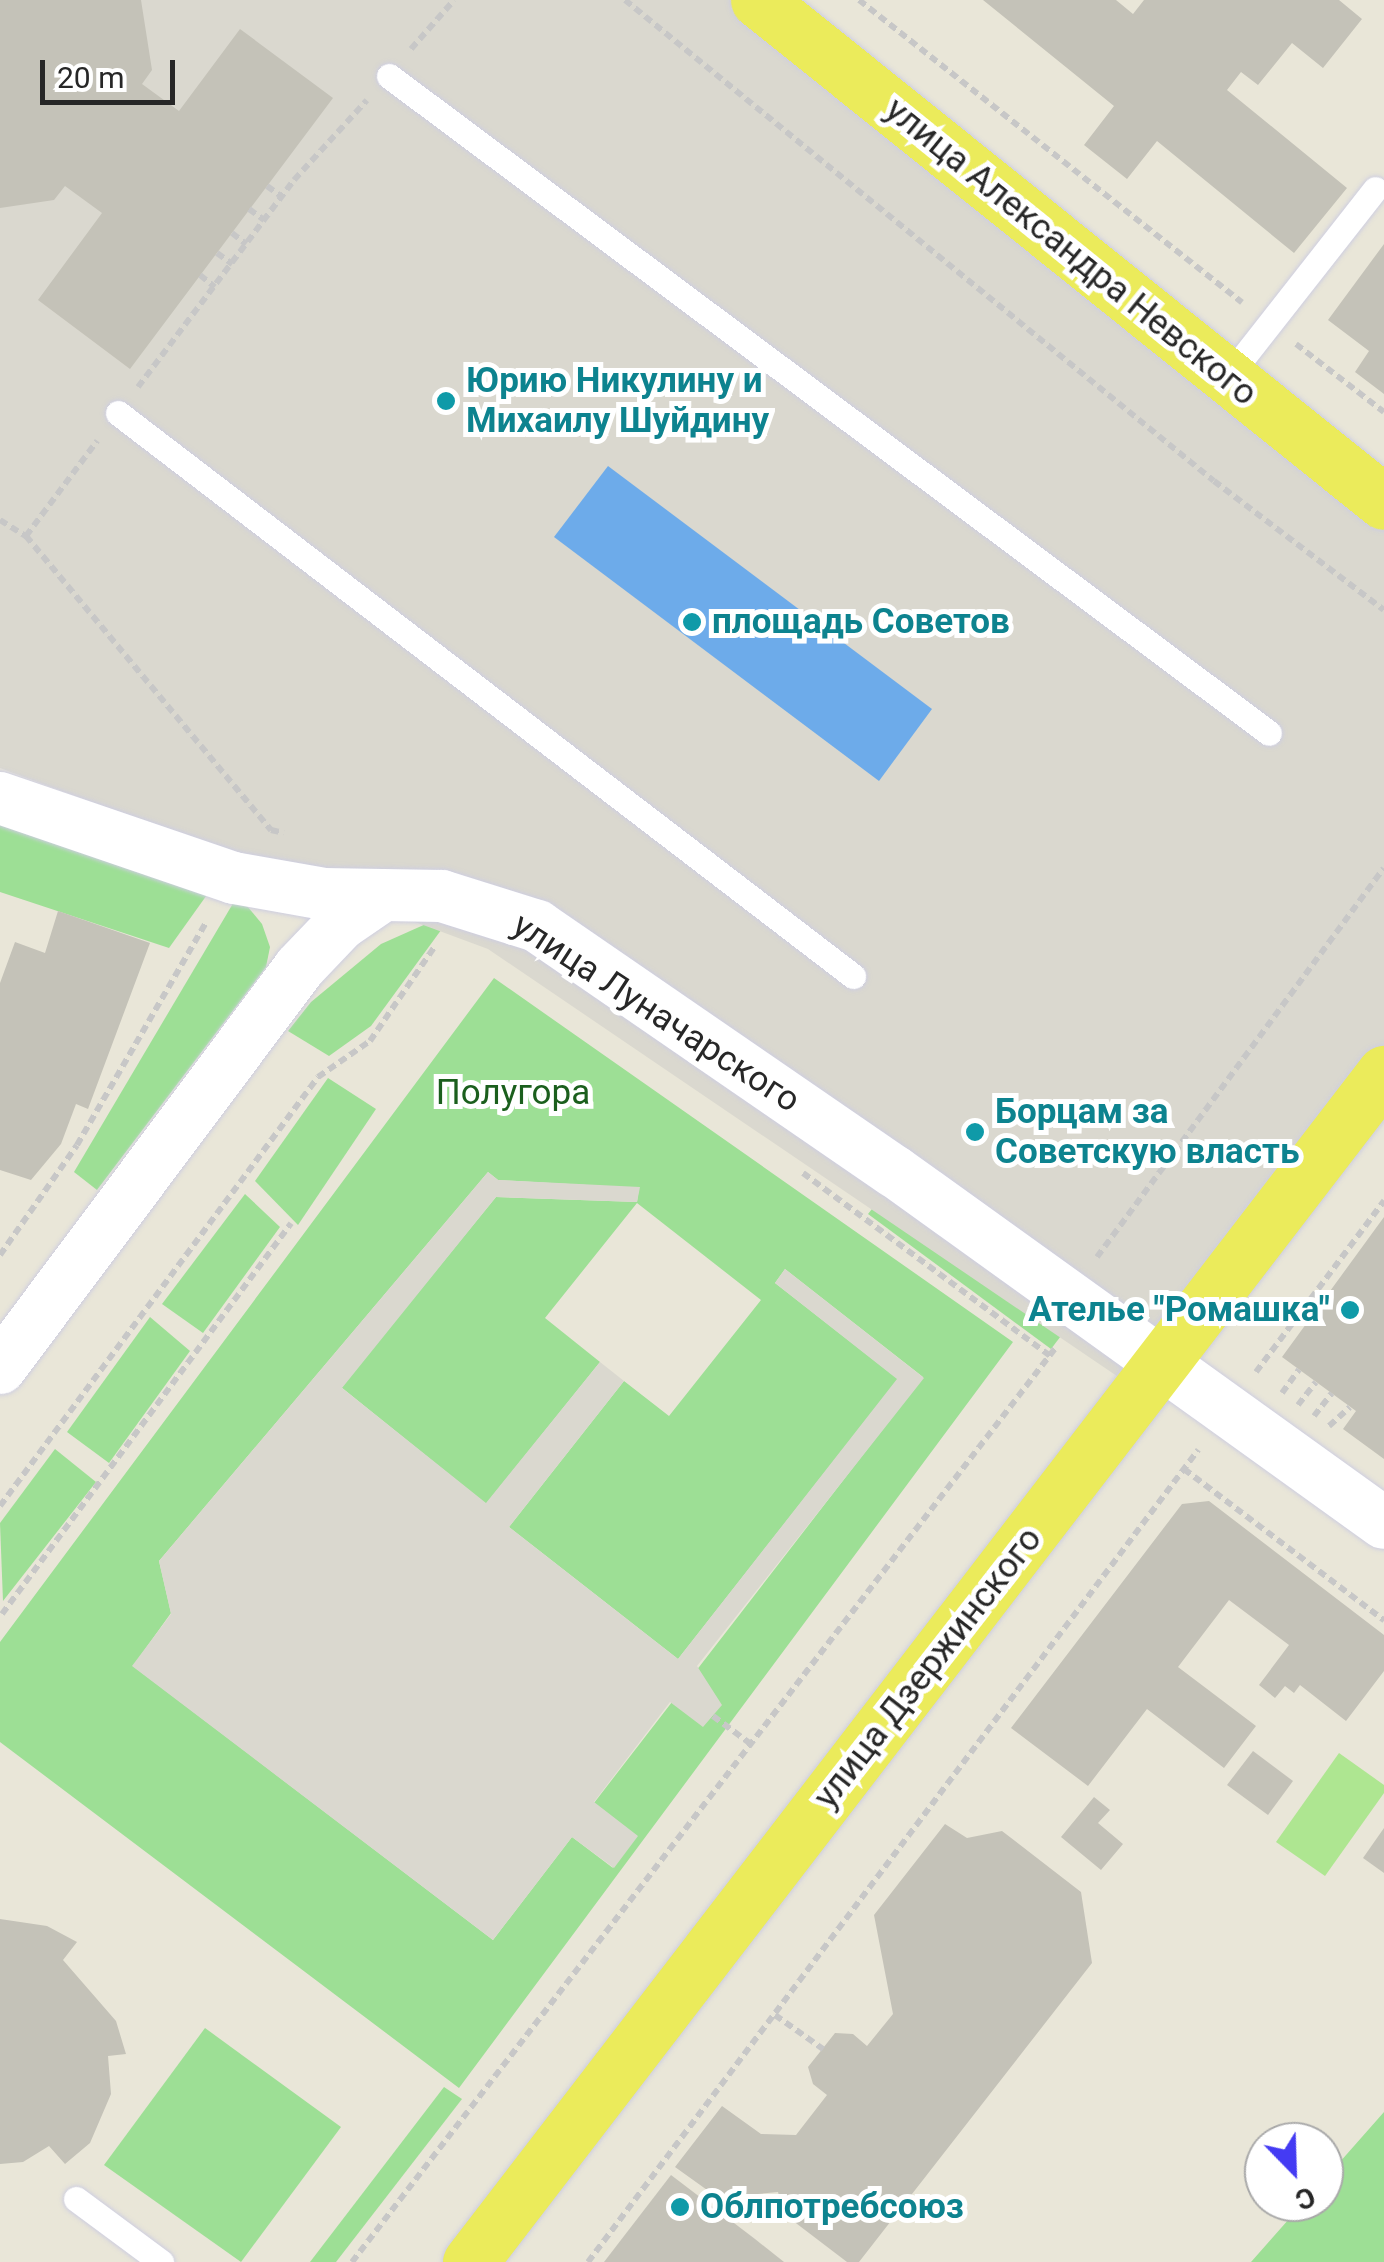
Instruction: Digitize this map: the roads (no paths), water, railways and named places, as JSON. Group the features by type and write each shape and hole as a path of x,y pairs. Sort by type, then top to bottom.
{"main road":[{"name":"улица Александра Невского","path":"758,0 1384,502"},
{"name":"улица Дзержинского","path":"470,2262 1384,1073"}],"street":[{"name":"улица Луначарского","path":"0,798 234,878 379,898 466,901 537,926 1075,1301 1384,1523"},
{"path":"0,1368 299,968 341,924 379,898"}],"lane":[{"path":"389,76 1269,733"},
{"path":"1227,378 1375,189"},
{"path":"118,413 853,976"},
{"path":"76,2200 160,2262"}],"water":[{"path":"608,466 932,709 879,781 554,537"}],"place":[{"name":"Юрию Никулину и Михаилу Шуйдину","path":"446,401"},
{"name":"площадь Советов","path":"692,622"},
{"name":"Борцам за Советскую власть","path":"975,1132"},
{"name":"Ателье \"Ромашка\"","path":"1350,1310"},
{"name":"Облпотребсоюз","path":"680,2207"}],"park label":[{"name":"Полугора","path":"513,1093"}]}
